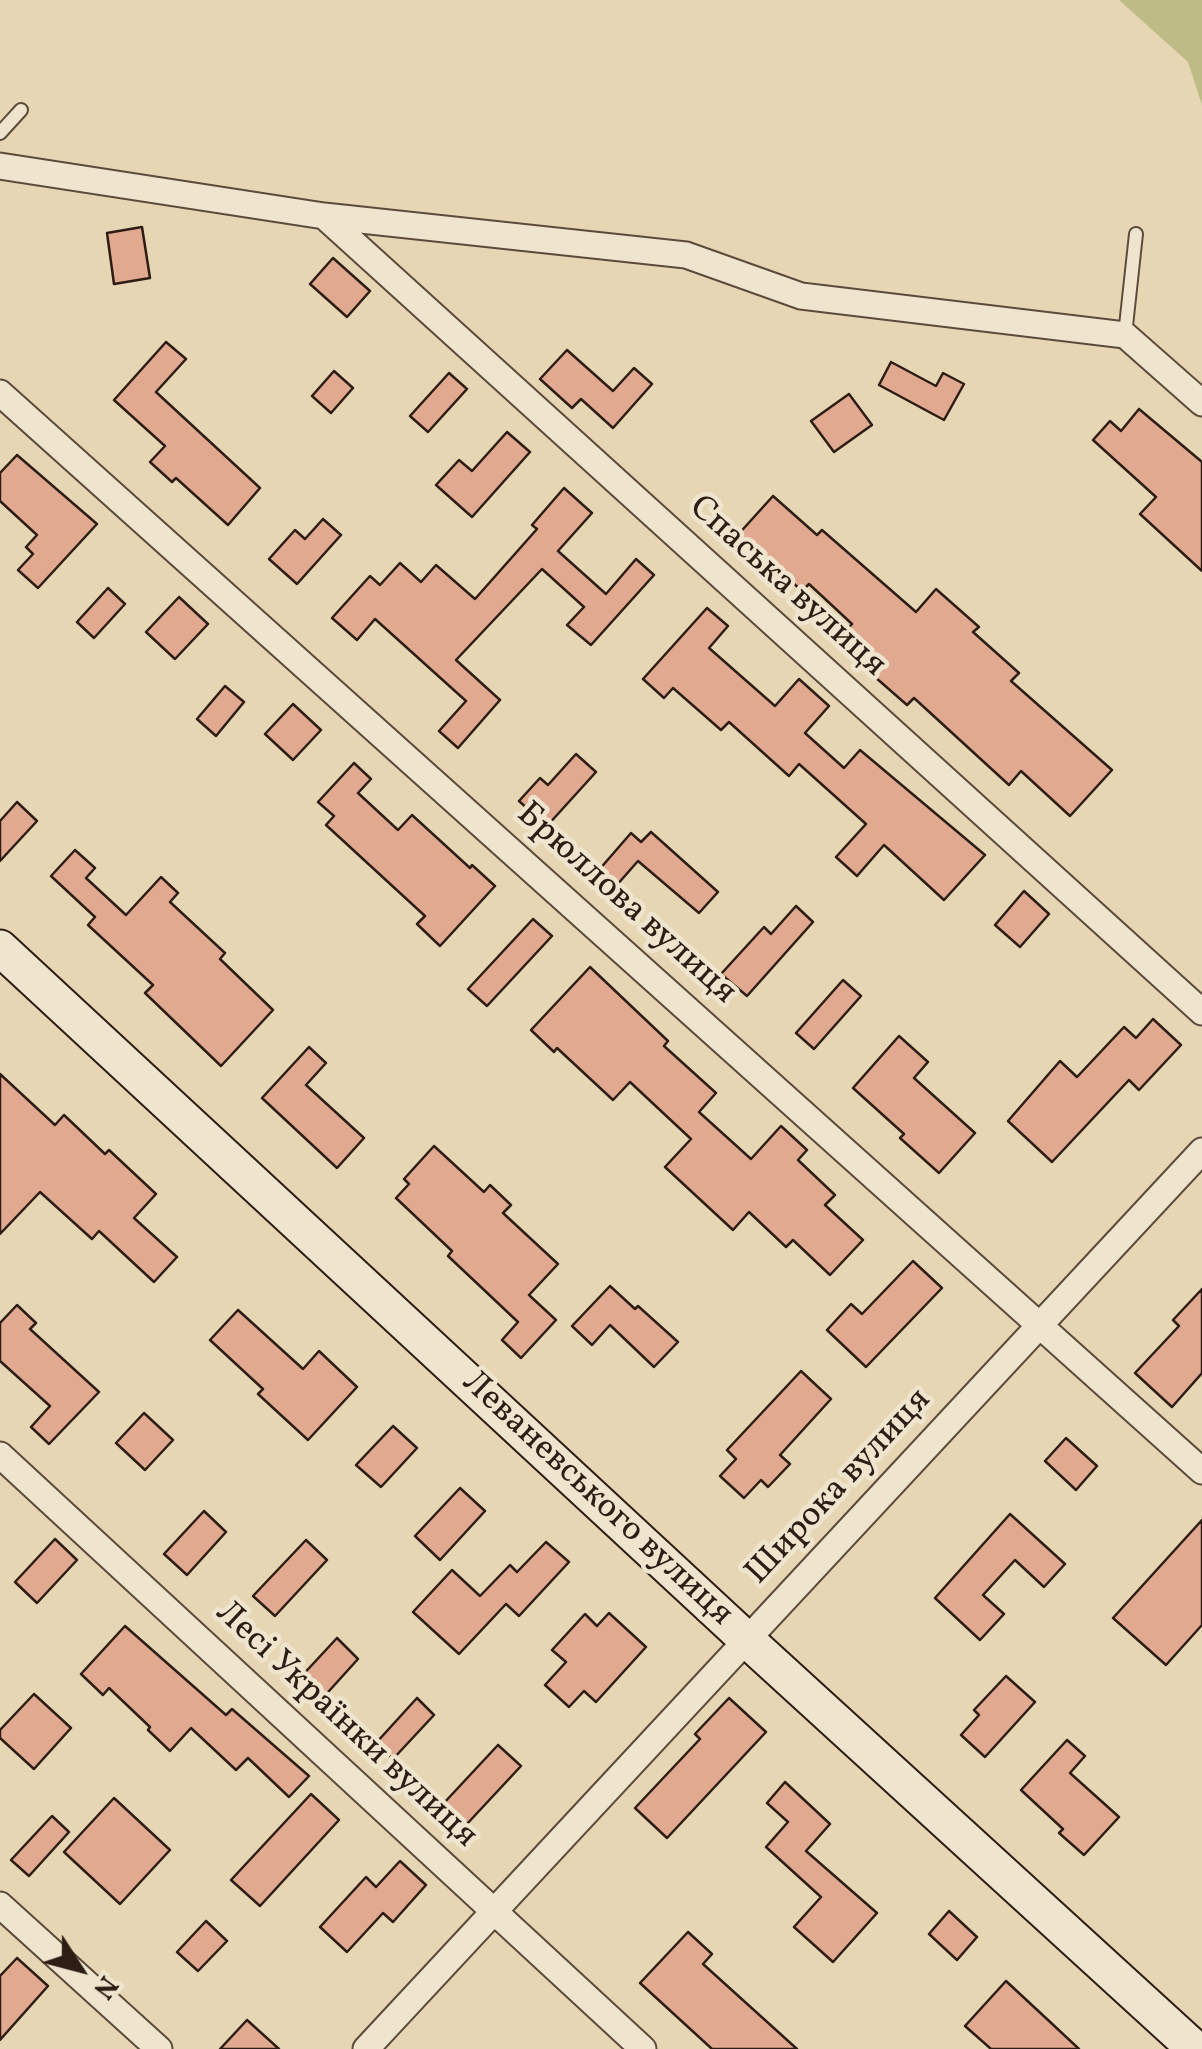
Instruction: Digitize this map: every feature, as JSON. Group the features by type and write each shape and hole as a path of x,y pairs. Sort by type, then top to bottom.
{"street":[{"path":"0,166 324,216 686,255 801,296 1125,336 1202,403"},
{"name":"Спаська вулиця","path":"324,216 1202,1012"},
{"name":"Брюллова вулиця","path":"0,392 1202,1471"},
{"name":"Леваневського вулиця","path":"0,948 1194,2049"},
{"name":"Широка вулиця","path":"366,2049 1202,1151"},
{"name":"Лесі Українки вулиця","path":"0,1454 643,2049"},
{"path":"0,1906 159,2049"}],"lane":[{"path":"0,133 21,110"},
{"path":"1125,336 1136,234"}],"shaded area":[{"path":"1119,0 1202,0 1202,105 1188,62"}],"building":[{"path":"142,227 150,278 114,284 107,233"},
{"path":"333,258 370,291 347,317 310,284"},
{"path":"166,342 186,359 156,392 260,488 228,525 176,478 172,482 150,462 165,446 114,400"},
{"path":"567,350 613,391 634,368 652,384 613,428 581,399 572,408 540,379"},
{"path":"891,362 936,386 943,373 964,384 944,420 879,385"},
{"path":"334,371 353,388 331,413 312,396"},
{"path":"449,373 467,389 428,432 410,416"},
{"path":"849,394 872,425 834,452 811,421"},
{"path":"1139,409 1202,462 1202,571 1140,514 1156,497 1093,440 1110,421 1121,431"},
{"path":"507,432 530,452 472,517 436,485 459,460 472,471"},
{"path":"17,455 97,524 38,588 18,570 33,554 26,547 37,535 0,501 0,473"},
{"path":"564,488 592,513 558,551 606,594 636,559 654,575 591,645 567,625 584,607 542,569 456,660 500,700 458,748 439,731 466,701 375,619 357,640 332,618 370,576 380,585 400,563 421,582 436,565 475,599 537,529 532,525"},
{"path":"773,496 817,535 822,530 916,612 936,589 979,627 973,632 1019,673 1011,681 1112,770 1070,816 1021,771 1009,785 914,698 907,705 835,642 852,624 809,584 802,591 760,553 756,557 735,538"},
{"path":"323,519 341,535 297,584 269,559 295,530 305,539"},
{"path":"108,588 125,604 94,638 77,622"},
{"path":"179,597 208,624 175,659 146,632"},
{"path":"707,608 728,626 709,648 775,706 799,679 829,706 805,733 844,768 860,750 985,855 944,900 884,845 857,876 836,857 866,824 799,764 789,776 729,722 721,730 673,688 664,698 643,679"},
{"path":"225,686 244,702 216,736 197,719"},
{"path":"293,704 321,730 293,760 265,734"},
{"path":"576,754 596,772 547,826 519,801 540,778 548,785"},
{"path":"354,763 371,779 358,793 398,830 412,815 495,886 440,946 417,924 425,916 326,825 334,816 318,802"},
{"path":"17,802 37,821 0,861 0,821"},
{"path":"651,832 718,892 699,913 638,861 616,886 598,871 631,833 641,842"},
{"path":"75,850 95,868 86,878 126,915 161,877 178,893 170,902 225,953 220,959 273,1010 221,1066 145,993 153,985 88,925 95,917 51,876"},
{"path":"1024,891 1049,914 1020,947 995,925"},
{"path":"796,906 813,922 747,996 721,974 764,927 771,934"},
{"path":"533,919 552,936 487,1006 468,989"},
{"path":"590,967 668,1041 664,1046 716,1093 699,1112 751,1159 781,1126 807,1150 798,1160 835,1195 825,1205 863,1240 830,1275 793,1240 786,1247 749,1212 733,1230 665,1167 691,1139 630,1082 613,1100 557,1048 554,1052 531,1030"},
{"path":"843,980 861,996 814,1049 796,1033"},
{"path":"1153,1019 1181,1045 1139,1090 1129,1080 1052,1162 1008,1121 1060,1061 1077,1077 1124,1027 1136,1038"},
{"path":"899,1036 928,1062 914,1078 975,1133 939,1173 900,1138 904,1134 853,1088"},
{"path":"309,1047 326,1063 306,1085 364,1138 337,1168 262,1098"},
{"path":"0,1074 55,1125 64,1115 156,1194 134,1218 177,1257 154,1282 99,1231 92,1239 40,1192 0,1234"},
{"path":"434,1146 484,1192 490,1185 511,1205 503,1213 558,1264 529,1295 556,1320 521,1358 502,1340 518,1322 448,1256 452,1251 396,1198 409,1184 404,1179"},
{"path":"913,1261 942,1288 866,1367 827,1330 851,1304 862,1314"},
{"path":"610,1286 678,1342 654,1367 610,1325 592,1345 572,1326"},
{"path":"1202,1289 1202,1373 1172,1407 1135,1373 1179,1326 1173,1320"},
{"path":"17,1305 36,1323 30,1329 99,1392 49,1444 31,1427 50,1406 0,1361 0,1323"},
{"path":"238,1310 303,1369 319,1351 357,1387 308,1440 258,1394 263,1389 210,1340"},
{"path":"801,1371 831,1399 780,1455 790,1464 768,1487 761,1480 744,1498 720,1476 736,1459 727,1450"},
{"path":"144,1413 173,1440 145,1470 116,1443"},
{"path":"393,1426 417,1448 381,1487 356,1465"},
{"path":"1066,1438 1097,1466 1076,1490 1045,1461"},
{"path":"460,1488 485,1511 440,1560 415,1536"},
{"path":"204,1511 226,1532 187,1575 164,1554"},
{"path":"1010,1514 1065,1564 1044,1587 1015,1560 983,1595 1004,1614 980,1640 935,1598"},
{"path":"1202,1520 1202,1625 1166,1665 1113,1618"},
{"path":"55,1539 77,1560 37,1603 15,1582"},
{"path":"306,1540 327,1560 275,1616 253,1596"},
{"path":"546,1542 569,1562 519,1616 506,1604 459,1654 413,1612 452,1570 480,1596 510,1565 517,1572"},
{"path":"609,1613 646,1647 596,1702 584,1691 569,1707 545,1685 566,1662 552,1650 585,1614 597,1626"},
{"path":"125,1626 226,1715 232,1709 309,1776 289,1797 248,1758 236,1770 191,1728 170,1751 109,1688 103,1695 81,1674"},
{"path":"337,1638 358,1659 320,1701 298,1680"},
{"path":"1006,1676 1035,1702 985,1757 961,1735 979,1715 974,1710"},
{"path":"34,1694 71,1728 34,1769 0,1738 0,1730"},
{"path":"417,1698 434,1715 393,1759 376,1743"},
{"path":"729,1698 766,1732 667,1838 635,1808 700,1739 695,1734"},
{"path":"1067,1740 1085,1756 1070,1773 1119,1817 1084,1855 1059,1833 1063,1829 1021,1790"},
{"path":"498,1745 521,1766 466,1825 443,1804"},
{"path":"785,1782 830,1824 806,1851 877,1913 833,1962 794,1927 821,1897 766,1847 788,1822 767,1803"},
{"path":"311,1794 339,1820 260,1906 231,1880"},
{"path":"114,1798 170,1850 120,1904 64,1852"},
{"path":"52,1816 69,1832 29,1876 11,1860"},
{"path":"400,1861 426,1885 393,1922 383,1913 347,1952 320,1927 366,1877 376,1887"},
{"path":"949,1911 977,1937 957,1960 929,1934"},
{"path":"206,1921 227,1941 198,1971 177,1952"},
{"path":"688,1932 712,1954 703,1964 797,2049 712,2049 640,1983"},
{"path":"17,1958 48,1986 0,2040 0,1976"},
{"path":"1006,1981 1079,2049 991,2049 965,2026"},
{"path":"247,2020 279,2049 220,2049"}]}
